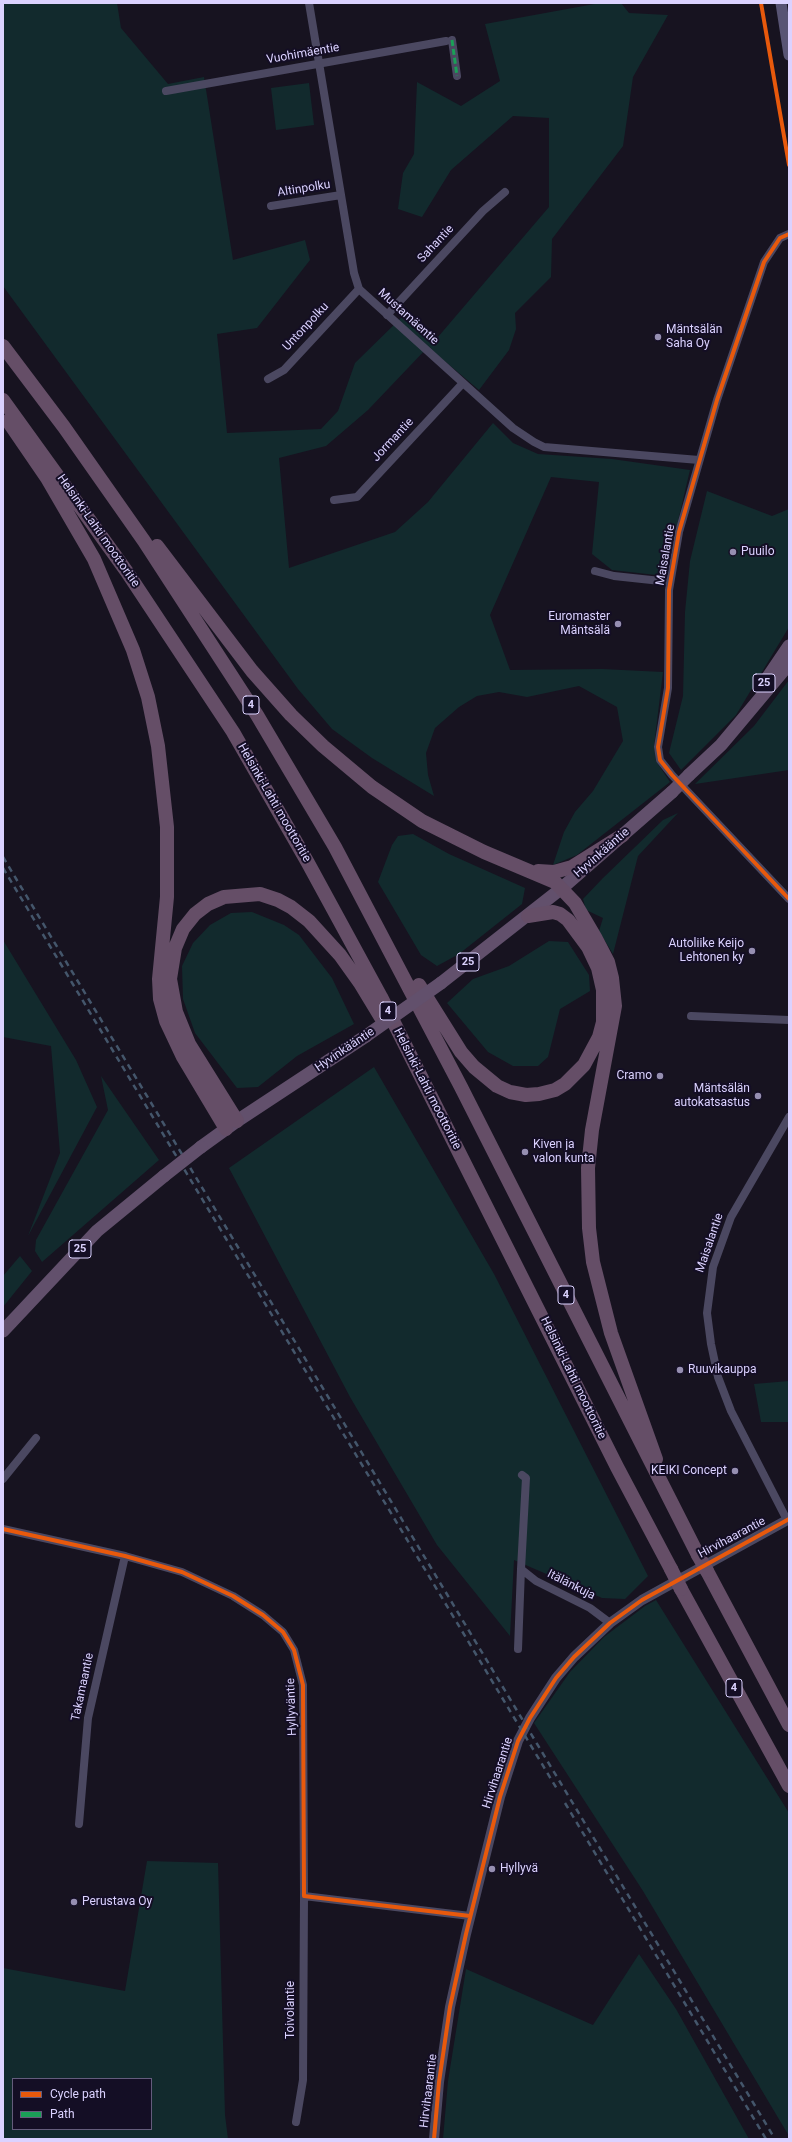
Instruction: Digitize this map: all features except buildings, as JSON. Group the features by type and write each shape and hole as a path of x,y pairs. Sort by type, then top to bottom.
{"highway":[{"name":"4","path":"3,346 64,427 148,548 248,702 350,874 461,1087 671,1504 789,1725"},
{"name":"Helsinki-Lahti moottoritie","path":"3,400 127,572 233,732 337,914 617,1467 681,1589 789,1786"},
{"path":"3,414 47,478 76,526 106,585 133,650 148,697 158,746 168,827 167,897 159,979 160,999 166,1021 183,1057 231,1125"},
{"path":"64,427 252,670 290,715 323,746 372,788 422,821 484,852 545,877 562,888 575,904 608,962 615,992 613,1024 592,1130 588,1168 589,1228 593,1262 610,1333 653,1449 671,1504"},
{"name":"Hyvinkääntie","path":"742,721 775,665 789,646"},
{"name":"Hyvinkääntie","path":"3,1331 48,1281 97,1232 164,1176 231,1125 366,1036 440,983 528,916 562,888 672,792 742,721 789,664"},
{"path":"523,868 543,872 565,870 581,862 623,835"},
{"path":"350,874 460,1052 474,1068 497,1086 510,1092 526,1095 555,1090 575,1076 584,1065 598,1037 604,1005 603,990 598,968 578,931 568,920 556,913 544,912 528,916"},
{"path":"231,1125 189,1044 176,1012 170,979 170,966 183,928 195,914 208,904 224,897 260,894 278,900 291,907 309,921 340,955 374,1005 463,1161"}],"main road":[{"path":"781,3 789,55"}],"street":[{"name":"Mustamäentie","path":"310,3 354,273 360,289 462,383 517,431 544,447 699,460"},
{"name":"Vuohimäentie","path":"166,91 449,40 457,76"},
{"name":"Sahantie","path":"387,315 483,211 505,192"},
{"name":"Altinpolku","path":"271,206 341,195"},
{"name":"Maisalantie","path":"789,234 780,238 764,262 717,400 679,532 670,582 668,688 658,747 660,760 672,776 789,899"},
{"name":"Untonpolku","path":"268,379 284,370 360,289"},
{"name":"Jormantie","path":"334,500 357,496 462,383"},
{"path":"595,571 614,576 670,582"},
{"path":"691,1016 789,1020"},
{"name":"Maisalantie","path":"788,1519 731,1411 718,1377 711,1344 707,1313 713,1267 731,1217 789,1117"},
{"path":"3,1479 36,1438"},
{"path":"518,1648 526,1478 522,1475"},
{"name":"Hirvihaarantie","path":"434,2139 450,2007 470,1916 500,1797 518,1741 530,1718 556,1678 596,1634 610,1623 642,1600 788,1519"},
{"name":"Hyllyväntie","path":"3,1529 125,1556 182,1572 233,1596 263,1615 283,1632 294,1650 303,1685 304,1896"},
{"name":"Takamaantie","path":"78,1824 88,1718 125,1556"},
{"name":"Itälänkuja","path":"521,1569 536,1581 590,1608 610,1623"},
{"path":"304,1896 470,1916"},
{"name":"Toivolantie","path":"296,2122 303,2080 304,1896"}],"green space":[{"path":"3,3 117,3 121,28 168,84 204,77 233,260 305,240 310,260 257,328 217,334 227,433 321,429 338,411 355,363 403,316 432,344 549,207 549,118 513,116 451,170 422,217 398,209 403,173 414,154 417,82 461,106 500,81 485,24 600,3 621,3 629,13 668,15 633,77 623,146 552,239 551,277 515,313 516,329 509,350 479,390 428,347 368,410 326,446 279,458 289,568 395,532 428,502 493,423 513,443 538,454 612,459 690,470 665,576 612,570 592,554 599,482 551,477 490,615 510,670 602,669 663,672 654,746 656,761 670,782 577,855 553,865 564,832 575,812 593,791 623,741 617,707 579,686 527,697 499,692 477,696 459,707 435,728 426,753 428,775 434,796 372,758 332,729 298,689 3,286"},
{"path":"309,83 314,125 276,130 271,88"},
{"path":"707,491 772,516 789,509 789,627 736,715 681,770 669,753 683,696 685,612 690,561"},
{"path":"789,680 789,770 695,784 754,726"},
{"path":"678,813 638,856 613,954 599,931 603,918 586,910 583,899 663,820"},
{"path":"413,834 449,854 525,888 522,904 459,954 437,966 421,955 378,882 392,845 398,836"},
{"path":"252,912 284,925 299,935 332,978 354,1024 297,1056 258,1087 237,1088 195,1033 183,999 182,966 193,943 210,925 231,913"},
{"path":"3,940 76,1060 97,1107 28,1236 60,1153 51,1046 3,1037"},
{"path":"549,941 568,942 589,975 590,991 560,1009 548,1057 538,1066 513,1066 488,1052 447,1003 473,979 509,966"},
{"path":"374,1067 494,1274 648,1576 625,1599 602,1598 514,1560 510,1636 437,1545 350,1397 229,1168"},
{"path":"101,1076 159,1160 42,1262 35,1251 36,1240 108,1110"},
{"path":"20,1256 32,1271 3,1307 3,1276"},
{"path":"789,1381 789,1422 761,1422 754,1384"},
{"path":"656,1600 789,1813 789,2136 643,1891 534,1723 570,1672 604,1637 645,1606"},
{"path":"147,1861 218,1863 225,2115 228,2139 3,2139 3,1968 125,1991"},
{"path":"639,1954 676,2009 749,2139 443,2139 448,2081 466,1969 593,2025"}],"railway":[{"path":"3,857 775,2139"},
{"path":"3,868 557,1789"},
{"path":"565,1803 766,2139"}],"marked path":[{"path":"452,40 457,76"}],"cycle path":[{"path":"761,3 789,165"},
{"path":"789,234 780,238 764,262 717,400 679,532 669,590 668,688 658,747 660,760 672,775 789,899"},
{"path":"434,2139 439,2082 450,2007 466,1934 500,1797 518,1741 530,1718 556,1678 574,1657 610,1623 642,1600 789,1519"},
{"path":"3,1529 125,1556 182,1572 233,1596 263,1615 283,1632 294,1650 303,1685 304,1896 470,1916"}],"place":[{"name":"Mäntsälän Saha Oy","path":"658,337"},
{"name":"Puuilo","path":"733,552"},
{"name":"Euromaster Mäntsälä","path":"618,624"},
{"name":"Autoliike Keijo Lehtonen ky","path":"752,951"},
{"name":"Cramo","path":"660,1076"},
{"name":"Mäntsälän autokatsastus","path":"758,1096"},
{"name":"Kiven ja valon kunta","path":"525,1152"},
{"name":"Ruuvikauppa","path":"680,1370"},
{"name":"KEIKI Concept","path":"735,1471"},
{"name":"Hyllyvä","path":"492,1869"},
{"name":"Perustava Oy","path":"74,1902"}]}
